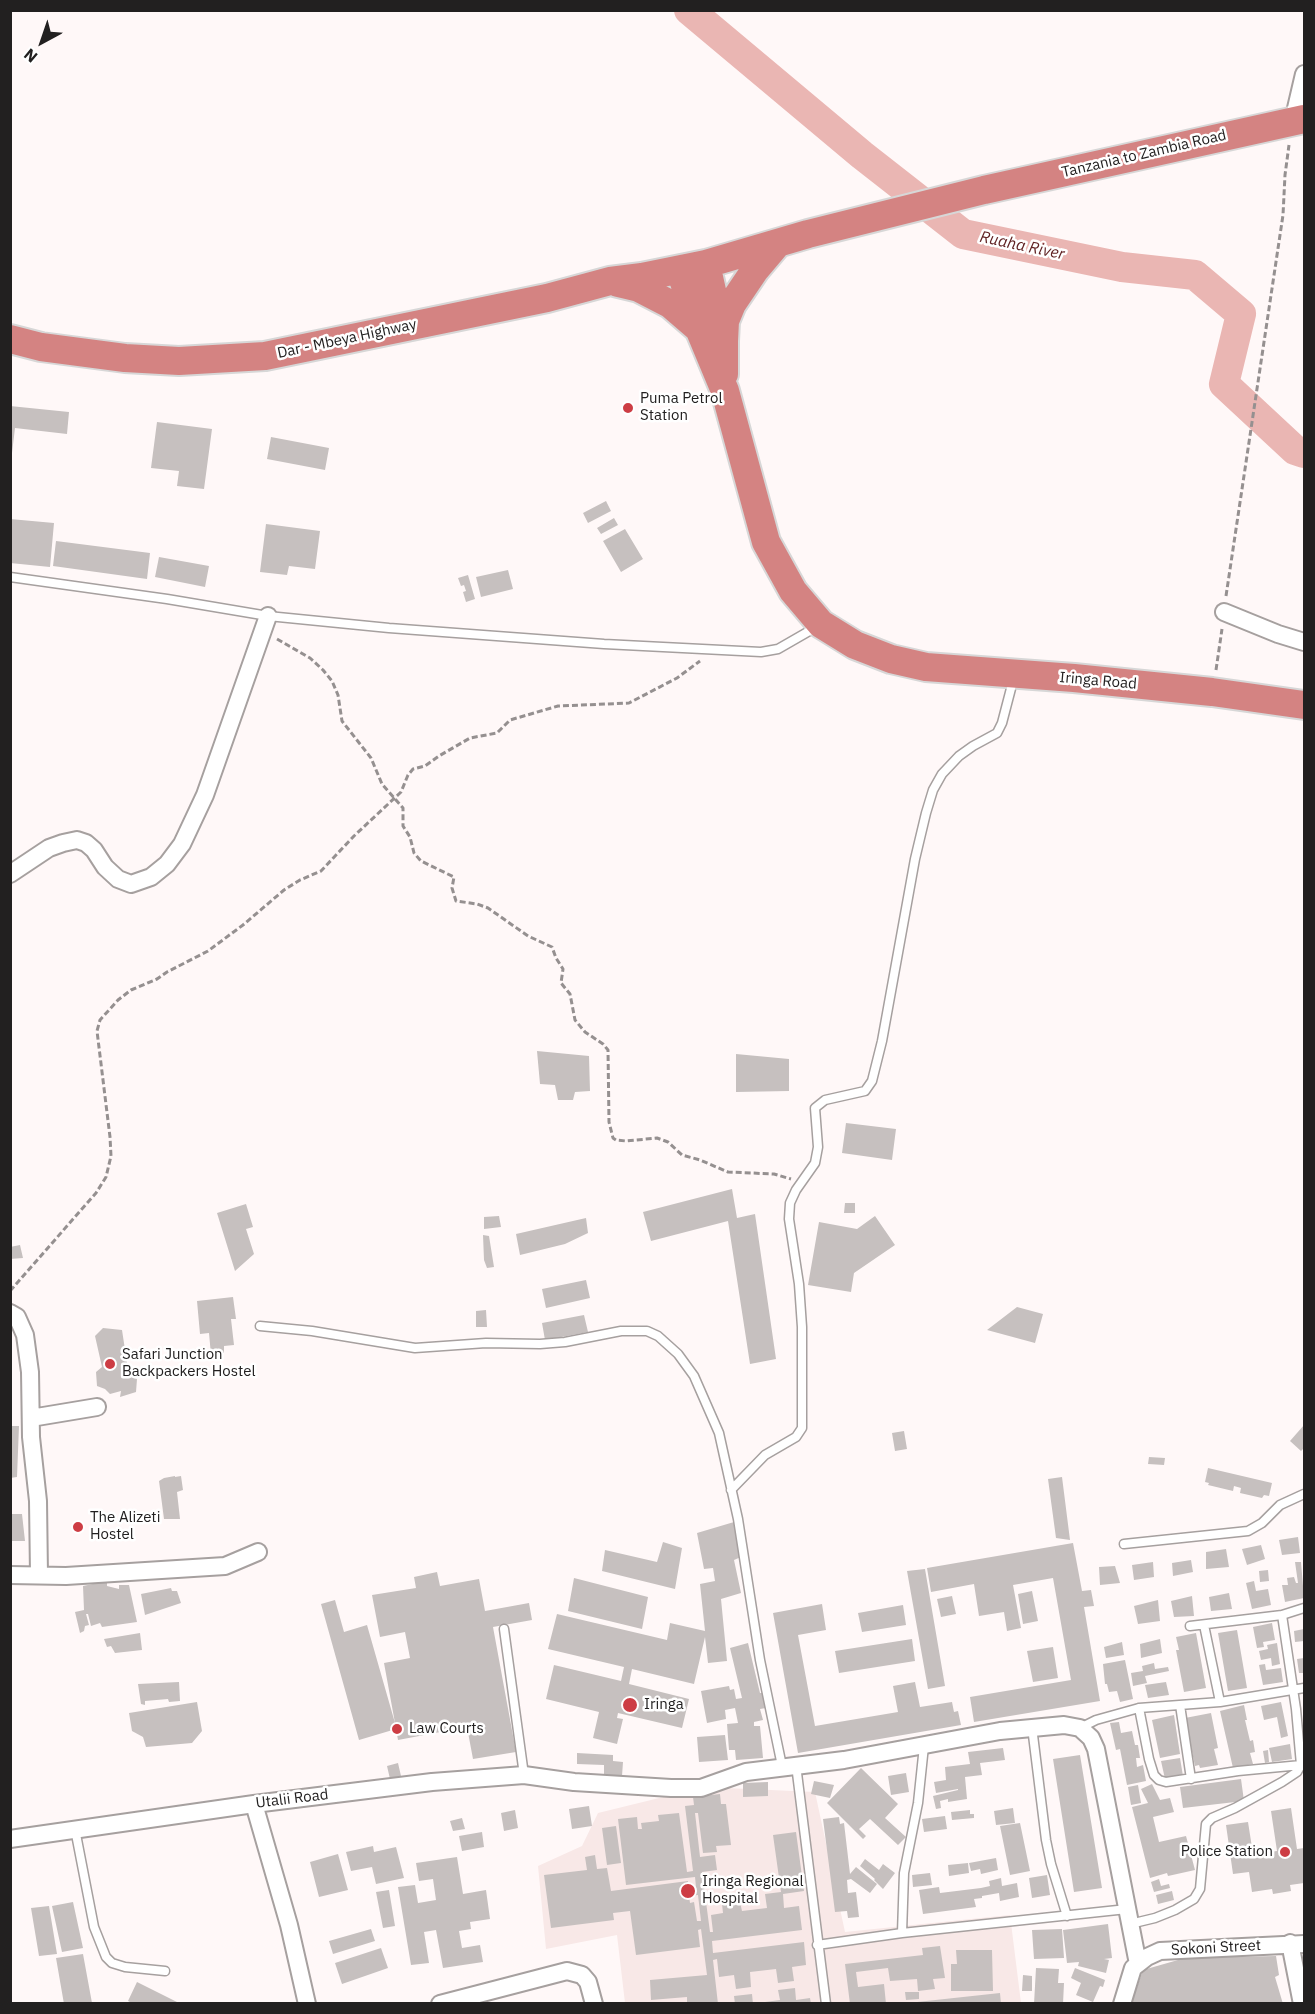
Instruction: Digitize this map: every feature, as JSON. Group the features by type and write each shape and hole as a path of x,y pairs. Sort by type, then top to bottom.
{"highway":[{"name":"Tanzania to Zambia Road","path":"808,234 984,190 1299,120"},
{"name":"Dar - Mbeya Highway","path":"10,339 41,347 125,358 179,361 265,356 548,298 610,281 693,267 808,234"},
{"path":"610,281 639,288 670,304 712,336 725,321 732,304 754,270 777,244"},
{"name":"Iringa Road","path":"693,267 766,542 793,591 821,624 855,645 891,659 927,667 1212,692 1305,705"}],"street":[{"path":"1299,120 1305,74"},
{"path":"1224,612 1278,634 1305,642"},
{"path":"10,874 49,848 77,840 86,843 94,850 105,867 118,879 131,884 151,877 167,864 182,844 205,795 265,623"},
{"path":"10,1313 16,1317 25,1335 30,1372 31,1418 38,1502 39,1575"},
{"path":"31,1418 97,1407"},
{"path":"10,1575 114,1573 225,1566 258,1552"},
{"name":"Utalii Road","path":"10,1839 254,1804 432,1782 524,1775 574,1782 701,1788 746,1772 844,1760 1000,1731 1064,1725 1080,1728"},
{"path":"1080,1728 1091,1738 1096,1749 1138,1964 1133,1968 1122,2004"},
{"path":"254,1804 289,1925 307,2004"},
{"path":"1297,1943 1302,2004"},
{"name":"Sokoni Street","path":"1138,1964 1160,1951 1297,1943"},
{"path":"440,2004 567,1971 582,1975 588,1982 594,2004"}],"lane":[{"path":"10,578 156,597 265,623 389,628 604,644 761,652 778,649 821,624"},
{"path":"731,1490 765,1455 796,1437 802,1428 801,1316 789,1203 815,1163 818,1147 815,1108 825,1100 865,1091 872,1081 882,1041 915,859 933,790 942,774 959,756 997,733 1002,723 1015,674"},
{"path":"260,1326 312,1331 415,1348 486,1343 540,1344 565,1342 621,1331 647,1331 658,1336 678,1354 694,1376 718,1433 738,1519 760,1660 789,1766 826,2004"},
{"path":"1124,1544 1248,1531 1256,1528 1280,1505 1305,1494"},
{"path":"1190,1626 1282,1615 1305,1608"},
{"path":"817,1945 902,1933 1067,1916 1155,1918 1194,1899 1200,1889 1206,1824 1212,1818 1282,1782 1297,1772 1301,1765 1302,1754 1282,1615"},
{"path":"1204,1624 1220,1702"},
{"path":"504,1629 524,1775"},
{"path":"1080,1728 1096,1720 1139,1708 1220,1702 1305,1688"},
{"path":"1180,1705 1191,1779"},
{"path":"1139,1708 1149,1759 1154,1775 1159,1780 1166,1782 1238,1771 1301,1765"},
{"path":"1032,1727 1046,1840 1067,1916"},
{"path":"902,1933 904,1873 918,1803 924,1746"},
{"path":"75,1828 94,1927 106,1957 112,1963 125,1967 165,1971"}],"path":[{"path":"1212,692 1283,215 1284,175 1299,120"},
{"path":"265,623 310,658 332,681 338,695 342,721 371,758 382,784 403,808 402,826 410,837 414,853 421,861 454,877 453,888 456,901 488,908 528,936 552,947 563,969 561,982 570,994 575,1020 585,1032 608,1050 609,1122 614,1138 620,1141 657,1138 682,1155 728,1172 774,1174 801,1183"},
{"path":"10,1291 96,1193 106,1178 111,1155 97,1031 100,1020 118,1000 131,990 158,979 208,951 284,890 321,871 354,836 394,800 413,769 425,766 470,738 494,735 510,720 558,706 629,703 677,678 717,650"}],"shaded area":[{"name":"Iringa Regional Hospital","path":"704,1787 815,1792 845,1932 1010,1915 1021,2003 625,2003 617,1935 546,1949 538,1866 582,1846 598,1813"}],"building":[{"path":"10,406 69,412 67,434 15,428 12,453 10,453"},
{"path":"157,422 212,429 204,489 177,486 179,471 151,468"},
{"path":"271,437 329,448 325,470 267,459"},
{"path":"606,501 611,511 588,523 583,513"},
{"path":"614,518 618,525 601,534 597,528"},
{"path":"10,519 54,523 50,567 10,563"},
{"path":"266,524 320,531 315,569 289,566 287,575 260,572"},
{"path":"625,529 643,559 621,572 603,541"},
{"path":"56,541 150,553 147,579 53,566"},
{"path":"159,557 209,566 205,587 155,577"},
{"path":"508,570 513,589 481,597 476,577"},
{"path":"468,575 475,599 466,602 463,592 466,591 464,585 461,586 458,578"},
{"path":"537,1051 589,1056 590,1091 575,1092 573,1100 558,1100 555,1085 540,1084"},
{"path":"736,1054 789,1059 789,1091 736,1092"},
{"path":"846,1123 896,1129 892,1160 842,1153"},
{"path":"732,1189 737,1218 755,1214 776,1359 750,1364 728,1221 651,1241 643,1212"},
{"path":"845,1203 855,1203 855,1213 844,1213"},
{"path":"246,1204 253,1227 246,1229 254,1254 235,1271 217,1213"},
{"path":"499,1216 501,1227 484,1229 484,1217"},
{"path":"875,1216 895,1245 854,1273 851,1292 808,1285 819,1222 857,1229"},
{"path":"586,1218 588,1233 565,1244 520,1255 516,1234"},
{"path":"483,1235 489,1236 494,1267 487,1268 484,1260"},
{"path":"20,1245 23,1258 10,1259 10,1247"},
{"path":"586,1280 590,1298 546,1308 542,1289"},
{"path":"233,1297 236,1319 231,1319 234,1345 224,1346 224,1353 211,1355 209,1333 200,1334 197,1301"},
{"path":"1017,1307 1043,1314 1035,1343 987,1330"},
{"path":"486,1310 487,1327 476,1327 476,1311"},
{"path":"584,1315 588,1332 545,1340 542,1323"},
{"path":"103,1328 122,1330 129,1376 137,1379 136,1392 120,1397 121,1391 110,1394 97,1386 96,1372 102,1367 95,1336"},
{"path":"1304,1425 1304,1448 1301,1451 1290,1441"},
{"path":"10,1426 19,1426 17,1477 10,1478"},
{"path":"904,1431 907,1449 895,1451 892,1433"},
{"path":"1149,1457 1165,1458 1164,1465 1148,1464"},
{"path":"1208,1468 1272,1483 1269,1496 1264,1495 1262,1498 1240,1493 1241,1488 1234,1486 1233,1491 1208,1485 1209,1483 1205,1482"},
{"path":"181,1476 183,1490 177,1492 180,1519 164,1519 159,1481"},
{"path":"1062,1477 1070,1540 1056,1538 1048,1479"},
{"path":"10,1514 22,1514 25,1541 10,1541"},
{"path":"734,1522 741,1557 734,1560 741,1593 721,1599 727,1661 708,1663 705,1637 694,1684 632,1669 629,1684 689,1699 682,1728 618,1713 617,1718 623,1719 617,1744 593,1738 599,1712 546,1699 554,1665 621,1681 624,1667 548,1649 557,1614 667,1640 670,1623 705,1631 700,1584 715,1581 713,1568 704,1569 697,1533"},
{"path":"1298,1537 1300,1553 1282,1555 1279,1540"},
{"path":"663,1542 682,1548 675,1589 602,1571 605,1550 657,1562"},
{"path":"1073,1543 1082,1591 1091,1590 1094,1606 1084,1607 1100,1701 974,1722 970,1697 1071,1680 1053,1578 1013,1585 1021,1628 1007,1631 1004,1612 979,1616 974,1584 931,1592 927,1568"},
{"path":"1261,1545 1265,1559 1247,1565 1242,1549"},
{"path":"1226,1549 1229,1567 1206,1569 1206,1552"},
{"path":"1191,1560 1193,1572 1173,1576 1172,1563"},
{"path":"1153,1562 1154,1577 1134,1580 1132,1565"},
{"path":"1295,1562 1301,1562 1304,1598 1285,1602 1282,1585 1288,1585 1287,1578 1294,1577 1298,1583"},
{"path":"1115,1566 1120,1583 1100,1585 1099,1567"},
{"path":"925,1569 945,1686 928,1689 907,1571"},
{"path":"1268,1570 1269,1581 1260,1582 1259,1571"},
{"path":"437,1572 440,1586 479,1579 485,1611 529,1603 532,1620 493,1627 516,1752 473,1759 467,1727 398,1740 396,1729 359,1740 321,1604 335,1600 344,1632 367,1625 395,1723 384,1663 410,1658 405,1632 380,1637 372,1595 416,1588 414,1577"},
{"path":"574,1578 648,1597 642,1629 568,1611"},
{"path":"107,1581 107,1586 119,1589 119,1585 129,1585 137,1622 102,1627 100,1623 91,1626 88,1614 86,1614 89,1625 85,1626 84,1631 80,1633 75,1612 84,1610 83,1586"},
{"path":"1254,1581 1256,1591 1268,1589 1271,1605 1252,1609 1246,1583"},
{"path":"171,1588 172,1591 177,1591 181,1603 145,1615 141,1594"},
{"path":"1032,1591 1038,1621 1023,1624 1018,1594"},
{"path":"1229,1593 1232,1609 1211,1611 1209,1597"},
{"path":"952,1596 956,1614 941,1617 937,1599"},
{"path":"1192,1596 1194,1616 1174,1617 1171,1601"},
{"path":"1158,1600 1160,1621 1138,1624 1134,1606"},
{"path":"822,1604 826,1630 798,1635 815,1726 898,1712 893,1686 915,1682 920,1707 952,1702 954,1712 958,1711 961,1725 798,1753 773,1613"},
{"path":"903,1605 906,1625 862,1632 858,1613"},
{"path":"1272,1623 1275,1640 1263,1642 1264,1647 1257,1648 1253,1627"},
{"path":"1304,1629 1304,1641 1295,1642 1294,1631"},
{"path":"1237,1630 1247,1688 1228,1691 1218,1633"},
{"path":"140,1633 142,1650 115,1653 111,1646 107,1647 104,1639"},
{"path":"1196,1633 1206,1688 1184,1692 1176,1650 1179,1650 1176,1637"},
{"path":"912,1639 915,1661 839,1673 835,1651"},
{"path":"1160,1639 1162,1653 1141,1658 1140,1644"},
{"path":"1122,1642 1124,1655 1106,1658 1104,1647"},
{"path":"748,1643 766,1708 760,1709 763,1720 754,1722 754,1726 760,1726 763,1758 736,1760 735,1750 729,1750 727,1724 738,1723 735,1708 725,1710 726,1719 707,1723 701,1691 729,1686 730,1690 734,1689 736,1699 742,1698 730,1648"},
{"path":"1277,1643 1280,1664 1272,1666 1271,1658 1261,1660 1259,1651 1268,1649 1267,1645"},
{"path":"1053,1647 1058,1678 1033,1682 1027,1651"},
{"path":"1304,1658 1304,1673 1299,1673 1297,1659"},
{"path":"1125,1660 1133,1699 1120,1702 1117,1691 1109,1692 1105,1684 1103,1664"},
{"path":"1154,1663 1155,1669 1168,1667 1169,1671 1145,1676 1147,1683 1133,1686 1131,1673 1143,1671 1142,1666"},
{"path":"1265,1664 1266,1670 1281,1668 1283,1682 1263,1685 1259,1665"},
{"path":"179,1682 180,1701 169,1702 168,1699 145,1701 145,1705 141,1704 138,1684"},
{"path":"1166,1682 1169,1695 1148,1698 1145,1685"},
{"path":"197,1702 202,1731 192,1743 146,1747 143,1737 132,1731 129,1713"},
{"path":"1281,1702 1288,1736 1281,1738 1277,1717 1264,1720 1261,1706"},
{"path":"1244,1705 1247,1720 1245,1720 1255,1752 1250,1753 1253,1764 1233,1768 1220,1711"},
{"path":"1211,1713 1218,1748 1214,1749 1218,1765 1200,1768 1199,1765 1195,1766 1185,1718"},
{"path":"1174,1715 1180,1754 1160,1758 1152,1720"},
{"path":"1119,1722 1121,1733 1132,1731 1140,1758 1136,1758 1137,1767 1143,1765 1146,1781 1127,1785 1120,1749 1116,1750 1110,1723"},
{"path":"725,1735 728,1760 699,1762 697,1737"},
{"path":"1290,1744 1292,1759 1272,1762 1269,1748"},
{"path":"1003,1748 1005,1760 980,1763 982,1775 965,1777 967,1799 940,1801 941,1808 936,1809 933,1796 958,1790 936,1793 934,1782 946,1780 945,1767 970,1764 968,1752"},
{"path":"1268,1750 1269,1762 1265,1763 1263,1751"},
{"path":"577,1753 613,1755 613,1761 623,1762 622,1776 604,1775 604,1765 577,1764"},
{"path":"1080,1755 1102,1888 1074,1892 1053,1759"},
{"path":"1180,1758 1183,1776 1165,1779 1161,1761"},
{"path":"398,1763 401,1776 390,1779 387,1766"},
{"path":"861,1768 898,1804 885,1818 906,1837 898,1845 870,1819 859,1829 866,1836 863,1839 827,1803"},
{"path":"906,1773 909,1792 891,1795 888,1776"},
{"path":"1241,1779 1244,1801 1183,1808 1180,1787"},
{"path":"814,1781 834,1785 830,1798 811,1794"},
{"path":"768,1782 768,1796 743,1797 743,1783"},
{"path":"1152,1784 1160,1800 1170,1798 1174,1812 1153,1817 1159,1842 1186,1836 1195,1870 1168,1876 1167,1873 1150,1878 1132,1807 1148,1803 1141,1789"},
{"path":"1138,1785 1141,1803 1131,1805 1128,1787"},
{"name":"Iringa Regional Hospital","path":"720,1794 721,1804 726,1804 731,1845 716,1846 717,1852 703,1853 698,1813 695,1813 700,1857 715,1855 717,1870 702,1872 710,1932 713,1932 711,1915 723,1913 722,1904 740,1902 742,1911 767,1908 765,1894 781,1892 773,1835 796,1832 804,1891 783,1894 784,1908 799,1906 802,1930 712,1941 713,1953 804,1942 806,1965 792,1967 794,1981 778,1983 776,1969 750,1972 751,1987 736,1989 734,1975 719,1977 717,1959 713,1960 718,2004 710,2002 687,2004 687,1997 651,2000 650,1980 707,1975 701,1929 698,1930 700,1947 636,1955 630,1911 613,1913 614,1920 551,1928 544,1875 587,1870 585,1857 595,1855 597,1869 607,1868 611,1891 688,1881 688,1888 696,1887 695,1877 626,1885 618,1819 637,1817 638,1829 642,1829 641,1823 659,1821 658,1815 679,1813 687,1872 693,1871 685,1806 694,1805 693,1797","holes":["698,1895 701,1921 697,1921 694,1902 690,1903 689,1896"]},
{"path":"589,1806 592,1826 572,1829 569,1809"},
{"path":"1013,1808 1015,1823 996,1825 994,1811"},
{"name":"Police Station","path":"1291,1808 1297,1849 1304,1848 1304,1883 1290,1885 1291,1891 1273,1894 1272,1889 1252,1892 1249,1872 1233,1874 1226,1825 1248,1822 1253,1854 1277,1851 1271,1811"},
{"path":"515,1810 518,1828 504,1831 501,1813"},
{"path":"970,1810 974,1818 952,1820 951,1812"},
{"path":"945,1816 947,1829 924,1832 922,1819"},
{"path":"839,1817 840,1824 844,1823 850,1874 856,1867 877,1884 870,1893 851,1879 847,1880 848,1893 856,1892 859,1917 848,1918 847,1911 835,1912 823,1819"},
{"path":"462,1818 465,1829 453,1831 450,1821"},
{"path":"1020,1823 1030,1871 1010,1875 1000,1826"},
{"path":"616,1826 621,1863 607,1865 602,1828"},
{"path":"482,1832 484,1847 462,1851 459,1836"},
{"path":"373,1846 374,1852 396,1847 404,1878 376,1884 372,1867 351,1871 346,1852"},
{"path":"338,1854 348,1890 319,1897 310,1862"},
{"path":"457,1857 463,1894 486,1890 490,1919 470,1922 471,1929 459,1931 462,1948 480,1945 483,1962 443,1968 436,1930 424,1932 429,1963 411,1965 398,1887 415,1885 418,1903 436,1900 433,1879 419,1881 416,1863"},
{"path":"996,1858 998,1870 981,1874 980,1869 971,1871 969,1863"},
{"path":"865,1859 879,1870 883,1864 895,1873 883,1889 860,1866"},
{"path":"968,1863 969,1873 949,1876 948,1865"},
{"path":"930,1873 932,1885 913,1887 912,1875"},
{"path":"1047,1875 1050,1895 1032,1898 1029,1878"},
{"path":"1001,1878 1002,1886 1017,1883 1019,1897 1000,1901 999,1893 982,1896 982,1898 974,1899 976,1907 923,1914 919,1890 939,1887 940,1893 981,1888 990,1886 989,1881"},
{"path":"1159,1879 1161,1886 1169,1884 1170,1888 1154,1892 1151,1882"},
{"path":"389,1890 395,1926 383,1928 376,1892"},
{"path":"1172,1891 1174,1900 1158,1904 1156,1895"},
{"path":"73,1902 83,1948 62,1952 52,1906"},
{"path":"49,1906 57,1954 39,1956 31,1908"},
{"path":"1108,1924 1112,1958 1104,1959 1109,1960 1106,1973 1078,1966 1079,1962 1067,1963 1063,1930"},
{"path":"371,1929 375,1941 333,1954 329,1941"},
{"path":"1062,1929 1064,1958 1034,1959 1032,1930"},
{"path":"940,1946 945,1978 933,1979 935,1989 918,1991 917,1979 890,1981 888,1968 856,1972 858,1987 884,1984 886,2004 850,2004 845,1964 923,1955 922,1948"},
{"path":"381,1948 388,1968 342,1984 335,1963"},
{"path":"956,1950 992,1950 993,1991 951,1991 951,1964 957,1964"},
{"path":"83,1954 92,2003 64,2004 56,1958"},
{"path":"1276,1956 1279,1975 1275,1977 1283,2004 1131,2004 1143,1970 1185,1958"},
{"path":"1036,1968 1059,1969 1058,1983 1064,1983 1063,2004 1034,2004"},
{"path":"1075,1968 1105,1980 1093,2002 1076,1995 1081,1983 1071,1978"},
{"path":"1023,1975 1032,1976 1032,1991 1022,1991"},
{"path":"137,1982 181,2004 134,2004 128,2001"},
{"path":"795,1988 796,2000 810,1998 811,2004 765,2004 765,2002 780,2000 778,1990"},
{"path":"905,1992 919,1992 919,1999 906,2000"},
{"path":"1000,1993 1001,2004 918,2004 917,2002"},
{"path":"752,1994 753,2004 735,2004 734,1996"}],"waterway":[{"name":"Ruaha River","path":"689,10 862,155 963,234 1122,267 1195,275 1241,314 1224,384 1295,450 1304,453"}],"place":[{"name":"Puma Petrol Station","path":"628,408"},
{"name":"Safari Junction Backpackers Hostel","path":"110,1364"},
{"name":"The Alizeti Hostel","path":"78,1527"},
{"name":"Iringa","path":"630,1705"},
{"name":"Law Courts","path":"397,1729"},
{"name":"Police Station","path":"1285,1852"},
{"name":"Iringa Regional Hospital","path":"688,1891"}]}
